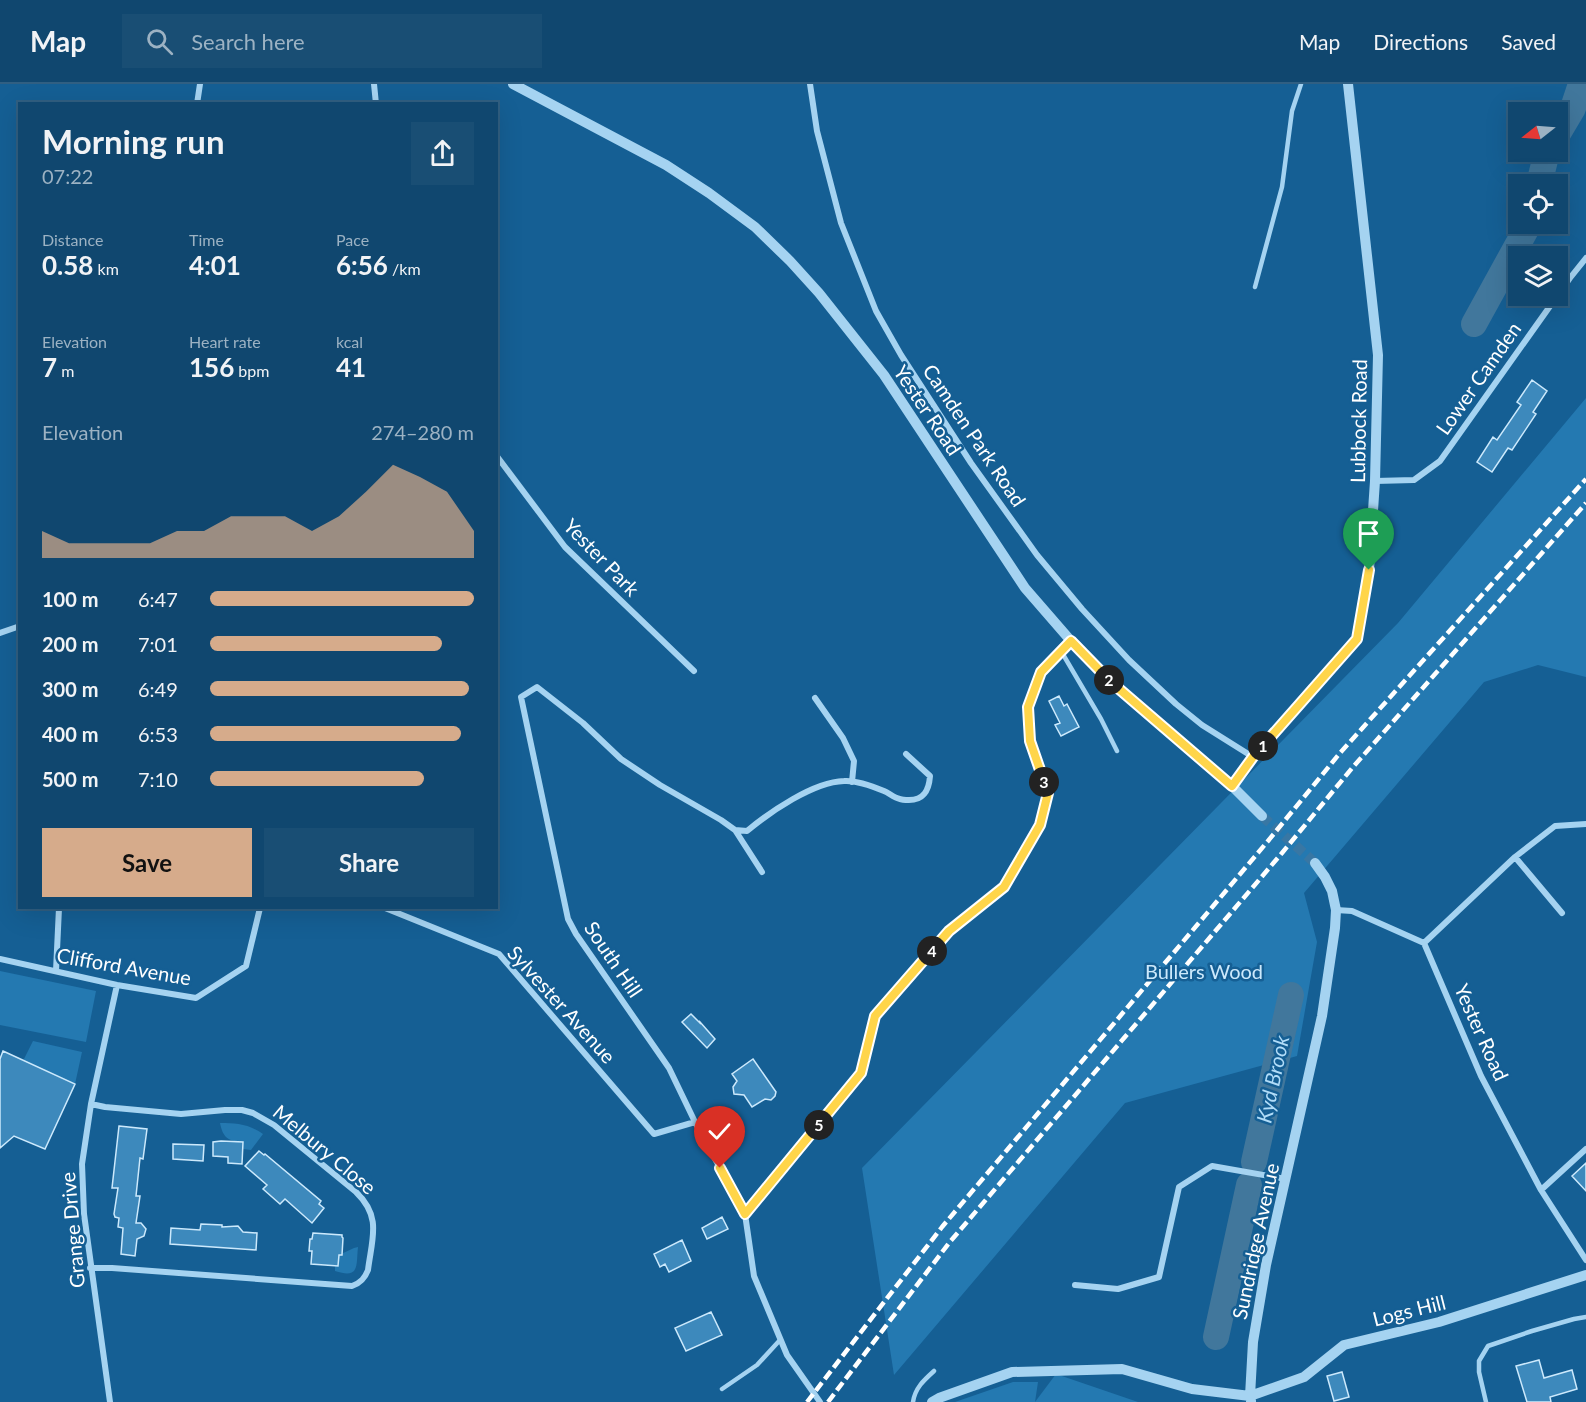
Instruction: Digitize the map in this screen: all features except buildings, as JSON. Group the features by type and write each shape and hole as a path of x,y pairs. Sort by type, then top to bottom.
{"street":[{"path":"197,102 200,84"},
{"path":"374,84 376,102"},
{"name":"Yester Road","path":"513,84 666,165 755,227 790,261 819,293 884,375 1025,588 1071,641 1111,682 1232,786 1262,816"},
{"name":"Camden Park Road","path":"810,84 817,131 841,223 876,311 901,355 971,463 1037,555 1129,660 1202,725 1253,757"},
{"name":"Lubbock Road","path":"1232,786 1253,757 1357,639 1369,570 1375,481 1378,355 1348,84"},
{"name":"Lower Camden","path":"1375,481 1414,480 1440,461 1586,258"},
{"name":"Yester Park","path":"498,458 565,547 694,672"},
{"path":"0,633 18,627"},
{"path":"820,1402 787,1355 754,1276 745,1214 861,1073 875,1016 949,931 1004,887 1040,825 1048,793 1030,741 1028,707 1041,672 1071,641"},
{"name":"South Hill","path":"735,830 621,759 583,723 537,687 521,697 568,919 669,1068 695,1122 745,1214"},
{"path":"815,698 843,738 854,761 852,782"},
{"path":"735,830 747,831 792,800 823,784 852,782 883,790 900,800 914,800 922,797 929,788 930,776 906,754"},
{"path":"1315,863 1332,891 1336,910 1352,911 1424,944 1515,857 1554,826 1586,823"},
{"path":"735,830 762,872"},
{"path":"1515,857 1562,913"},
{"path":"56,971 59,909"},
{"name":"Clifford Avenue","path":"0,959 117,985 196,998 246,966 260,909"},
{"name":"Sylvester Avenue","path":"387,909 499,954 654,1134 695,1122"},
{"name":"Sundridge Avenue","path":"1250,1399 1255,1331 1266,1265 1322,1016 1336,910"},
{"name":"Yester Road","path":"1424,944 1481,1076 1541,1190 1586,1260"},
{"name":"Grange Drive","path":"110,1402 90,1268 84,1214 82,1164 91,1104 117,985"},
{"name":"Melbury Close","path":"90,1268 352,1286 360,1283 366,1276 374,1224 370,1209 363,1199 274,1125 254,1113 225,1110 181,1114 91,1104"},
{"path":"1541,1190 1586,1149"},
{"path":"1075,1285 1118,1289 1159,1277 1179,1187 1212,1166 1286,1179"},
{"name":"Logs Hill","path":"1250,1399 1304,1377 1344,1345 1439,1322 1586,1275"},
{"path":"932,1402 1012,1372 1122,1369 1192,1389 1250,1399"}],"lane":[{"path":"1255,287 1282,187 1292,111 1301,84"},
{"path":"1061,651 1117,751"},
{"path":"1486,1402 1479,1372 1479,1360 1488,1347 1532,1331 1586,1317"},
{"path":"722,1389 757,1365 780,1340"},
{"path":"913,1402 914,1393 934,1371"}],"green space":[{"name":"Bullers Wood","path":"1586,398 1586,677 1538,665 1484,682 1304,893 1317,942 1297,1056 1125,1103 894,1375 862,1168 1398,623"},
{"path":"0,971 96,991 86,1042 0,1025"},
{"path":"33,1041 82,1052 75,1084 23,1061"},
{"path":"220,1123 242,1125 263,1134 251,1150 243,1149 243,1142 230,1140 223,1132"},
{"path":"358,1247 353,1272 335,1271 339,1255"},
{"path":"1056,1374 1138,1402 1035,1402"},
{"path":"1013,1382 1038,1382 1035,1402 955,1402"}],"waterway":[{"name":"Kyd Brook","path":"1568,116 1581,84"},
{"name":"Kyd Brook","path":"1542,174 1544,162"},
{"name":"Kyd Brook","path":"1474,324 1524,234"},
{"name":"Kyd Brook","path":"1254,1162 1291,995"},
{"name":"Kyd Brook","path":"1216,1337 1249,1185"}],"tunnel":[{"path":"1262,816 1315,863"}],"railway":[{"path":"807,1402 942,1227 1340,753 1586,479"},
{"path":"828,1402 949,1243 1353,767 1586,503"}],"route":[{"path":"720,1168 745,1214 861,1073 875,1016 949,931 1004,887 1040,825 1048,793 1030,741 1028,707 1041,672 1071,641 1111,682 1232,786 1253,757 1357,639 1369,570"}]}
